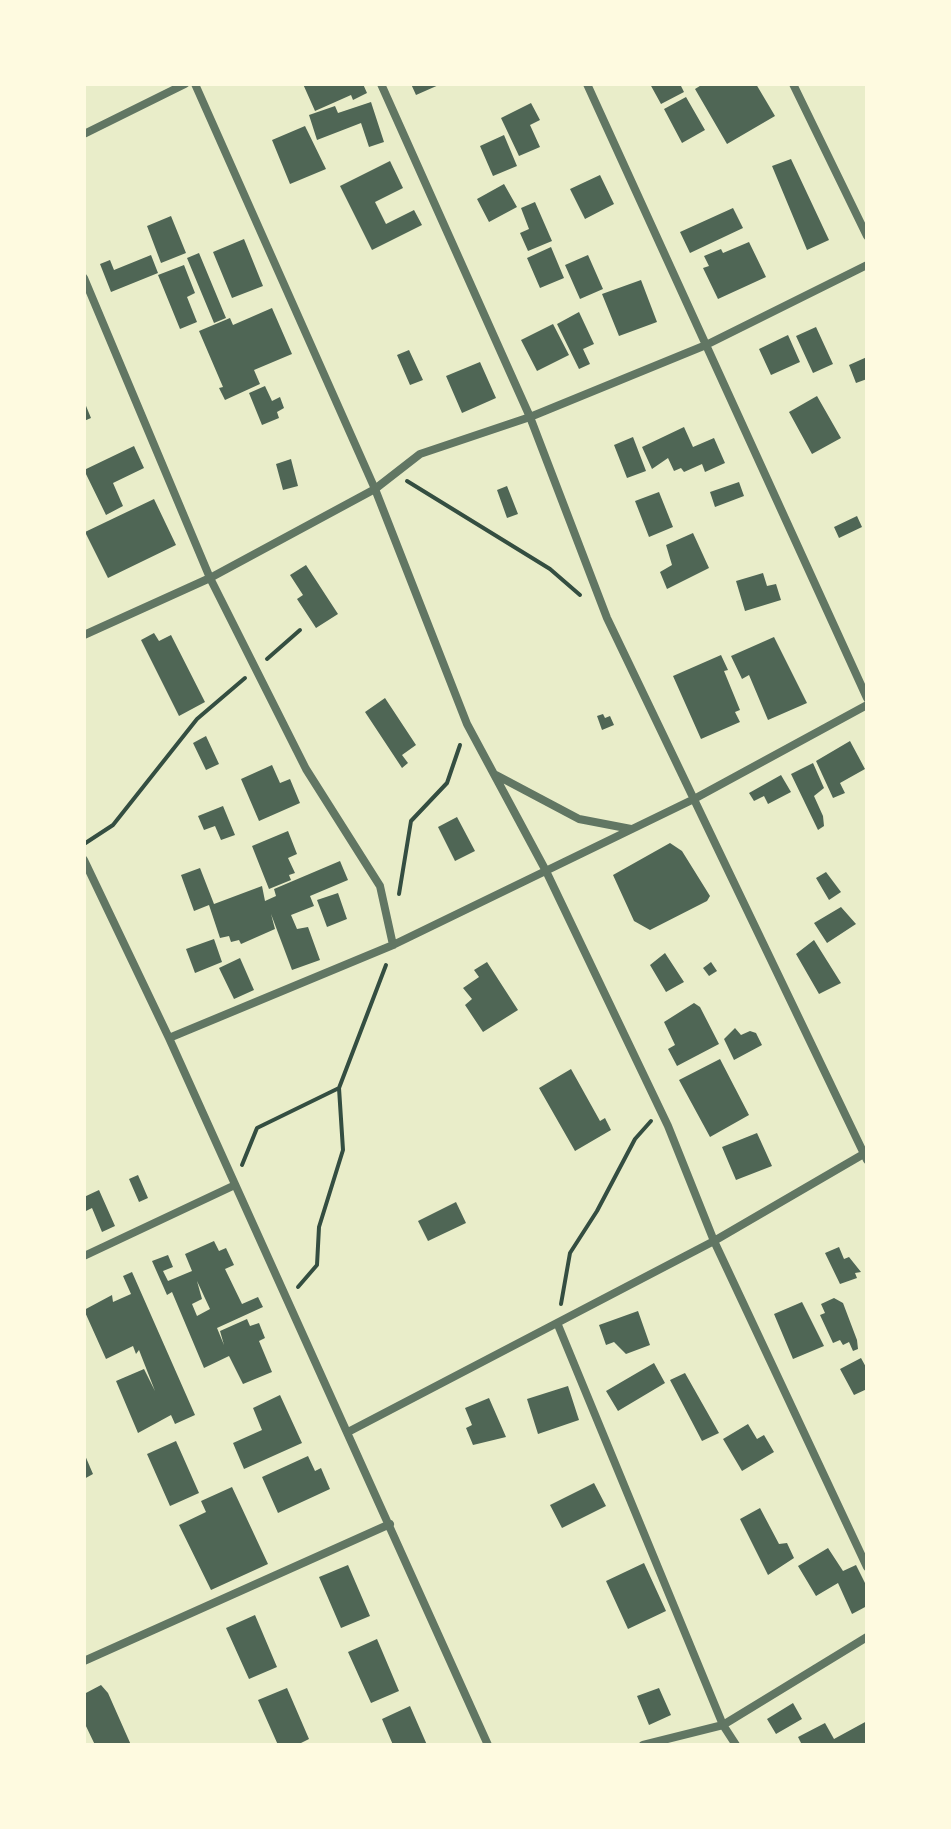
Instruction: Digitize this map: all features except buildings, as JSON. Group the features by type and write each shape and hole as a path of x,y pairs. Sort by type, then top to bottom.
{"street":[{"path":"84,134 185,84"},
{"path":"195,84 375,489 467,724 546,871 661,1111 714,1241 867,1567"},
{"path":"348,1432 558,1325 866,1155 607,618 530,417 381,84"},
{"path":"587,84 867,698"},
{"path":"793,84 867,236"},
{"path":"84,635 210,578 375,489 420,454 530,417 706,345 867,265"},
{"path":"84,278 210,578 258,667 306,769 380,886 393,945"},
{"path":"169,1038 393,945 694,799 867,705"},
{"path":"494,774 579,819 631,829"},
{"path":"84,860 169,1038 488,1745"},
{"path":"84,1256 235,1185"},
{"path":"558,1325 723,1725 736,1745"},
{"path":"84,1661 390,1524"},
{"path":"643,1745 723,1725 867,1637"}],"path":[{"path":"395,474 550,569 584,599"},
{"path":"84,844 113,825 197,719 300,630"},
{"path":"398,904 411,821 447,783 467,724"},
{"path":"287,1300 317,1265 319,1227 343,1150 339,1088 393,945"},
{"path":"235,1185 257,1128 339,1088"},
{"path":"558,1325 570,1253 597,1211 635,1139 661,1111"}]}
